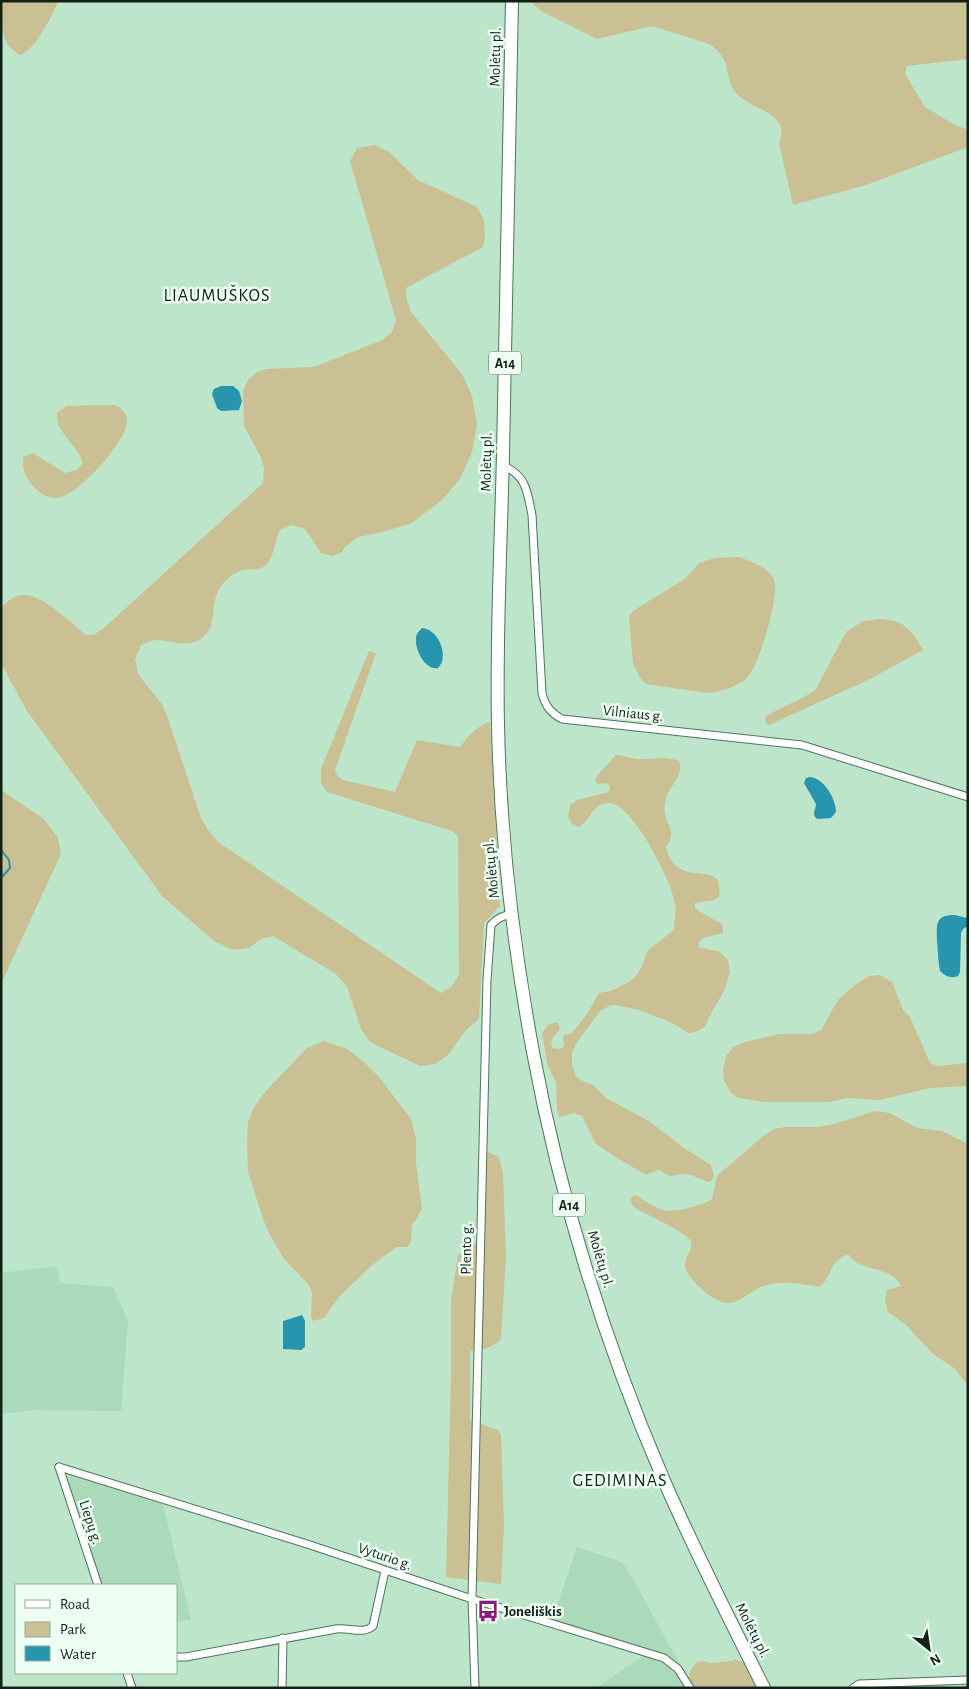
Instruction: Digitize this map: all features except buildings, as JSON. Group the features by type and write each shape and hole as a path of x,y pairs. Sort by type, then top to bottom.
{"highway":[{"name":"Molėtų pl.","path":"512,1 498,601 498,725 503,823 512,914 534,1056 553,1142 587,1273 636,1413 661,1474 694,1549 764,1688"}],"street":[{"name":"Vilniaus g.","path":"502,465 516,471 521,477 527,492 532,515 542,693 548,708 553,714 562,719 802,745 968,797"},
{"name":"Plento g.","path":"472,1599 486,980 491,925 496,919 512,914"},
{"name":"Vyturio g.","path":"59,1467 307,1544 472,1599 664,1658 678,1669 690,1688"},
{"name":"Liepų g.","path":"59,1467 98,1584"},
{"path":"178,1657 344,1628 364,1631 369,1629 372,1626 385,1571"},
{"path":"472,1599 476,1688"},
{"path":"282,1688 283,1638"},
{"path":"127,1674 132,1688"},
{"path":"854,1688 859,1684 968,1680"}],"shaded area":[{"path":"57,1266 60,1283 113,1287 128,1321 121,1411 34,1410 1,1414 1,1273"},
{"path":"69,1475 163,1504 191,1620 178,1622 178,1584 101,1584 65,1480"},
{"path":"577,1547 622,1562 695,1688 596,1688 643,1656 550,1627"},
{"path":"887,1677 968,1679 968,1688 887,1688"}],"green space":[{"path":"1,1 59,1 38,38 21,55 9,46 5,39 2,25"},
{"path":"529,1 968,1 968,59 907,66 905,74 925,107 955,125 968,130 968,147 866,185 793,205 779,143 780,126 770,114 746,101 734,90 725,64 717,50 709,44 652,26 597,39 543,12"},
{"path":"375,145 389,152 418,180 477,207 484,220 485,237 483,247 406,288 411,312 462,374 472,396 477,424 472,452 460,479 442,500 412,523 358,537 345,547 342,552 333,556 321,553 305,529 291,525 280,530 273,553 266,565 257,569 237,572 222,585 215,602 209,631 204,637 191,643 155,640 141,645 135,659 138,673 162,704 201,818 218,842 441,993 451,987 459,975 458,836 452,831 327,792 321,783 321,769 369,651 376,653 335,770 338,777 343,780 395,792 417,740 460,747 480,726 490,722 500,906 484,923 479,1019 467,1029 447,1056 435,1064 420,1066 370,1042 361,1029 347,987 336,974 273,936 261,939 249,948 233,950 214,941 162,896 27,711 1,663 1,607 11,599 25,595 35,597 54,608 86,635 94,635 263,483 264,468 261,458 244,426 243,391 248,380 257,372 267,369 314,367 382,340 392,332 396,320 350,161 357,148"},
{"path":"115,405 126,414 126,428 113,450 94,473 74,490 63,496 49,497 37,490 25,474 23,457 33,453 65,473 77,470 83,463 63,433 57,413 67,406"},
{"path":"740,557 772,575 775,588 767,630 757,660 747,678 729,688 708,693 646,684 633,664 629,616 633,611 686,578 699,563 715,558"},
{"path":"880,619 895,621 906,627 923,650 870,679 769,725 766,723 765,717 816,689 846,632 863,621"},
{"path":"616,755 636,759 663,758 679,761 680,771 665,803 665,816 671,830 670,841 666,847 672,861 680,869 708,875 715,878 719,884 719,897 714,900 695,903 695,908 723,925 723,933 703,938 699,942 699,947 720,952 728,960 730,972 724,991 705,1027 689,1033 668,1021 639,1010 616,1005 609,1006 600,1011 576,1044 572,1053 572,1064 576,1077 593,1085 606,1098 649,1121 684,1148 711,1165 714,1176 708,1182 686,1174 672,1177 658,1170 646,1175 596,1144 582,1116 573,1113 560,1117 557,1111 556,1082 548,1067 542,1033 548,1025 557,1022 560,1027 559,1031 553,1037 551,1044 553,1048 560,1049 564,1046 563,1036 572,1033 587,1014 599,993 611,991 634,979 641,968 648,950 674,930 676,906 672,892 648,843 638,826 626,813 616,805 606,803 596,808 585,822 578,827 572,824 568,816 570,805 577,800 609,792 610,786 606,783 599,784 595,782 597,776"},
{"path":"1,790 44,819 58,838 61,854 1,984"},
{"path":"880,975 892,982 903,1010 910,1017 930,1063 937,1066 968,1063 968,1086 930,1088 880,1100 848,1098 829,1102 764,1102 739,1098 731,1093 724,1080 723,1070 726,1056 733,1047 745,1042 780,1034 812,1034 821,1030 838,1000 869,976"},
{"path":"324,1041 347,1049 363,1061 379,1077 411,1119 416,1139 416,1163 422,1208 412,1225 411,1242 407,1247 397,1247 372,1265 339,1297 324,1318 313,1321 311,1317 312,1293 309,1285 284,1259 263,1219 248,1171 247,1142 248,1122 254,1107 265,1092 307,1048"},
{"path":"875,1111 890,1113 917,1128 942,1131 968,1144 968,1386 954,1368 933,1354 905,1324 888,1312 885,1300 887,1290 901,1286 890,1275 860,1264 848,1254 833,1265 820,1287 794,1283 774,1284 762,1287 731,1303 721,1302 701,1289 687,1271 685,1263 691,1247 690,1240 674,1228 637,1209 630,1200 636,1195 657,1208 669,1211 703,1204 712,1199 717,1176 774,1129 817,1127 834,1124"},
{"path":"486,1151 499,1157 503,1173 506,1258 501,1339 487,1348 470,1351 470,1420 498,1430 501,1435 504,1525 501,1584 446,1577 451,1300 458,1256 468,1246 484,1239"},
{"path":"734,1659 745,1663 757,1688 695,1688 689,1678 691,1670 698,1662 733,1661"}],"water":[{"path":"221,386 233,386 239,391 242,401 239,410 221,411 217,408 212,394 214,389"},
{"path":"422,628 433,633 440,644 443,657 438,668 428,665 420,656 416,639 417,634"},
{"path":"810,777 820,781 831,795 836,812 831,818 817,819 815,817 816,804 804,783 806,778"},
{"path":"955,915 967,918 968,926 961,933 960,972 958,976 951,977 946,976 940,971 937,926 943,917"},
{"path":"302,1315 305,1321 305,1347 301,1350 283,1349 283,1321"}],"waterway":[{"path":"1,850 9,860 10,868 1,878"}],"place":[{"name":"Joneliškis","path":"488,1611"}],"district":[{"name":"LIAUMUŠKOS","path":"217,295"},
{"name":"GEDIMINAS","path":"620,1480"}]}
